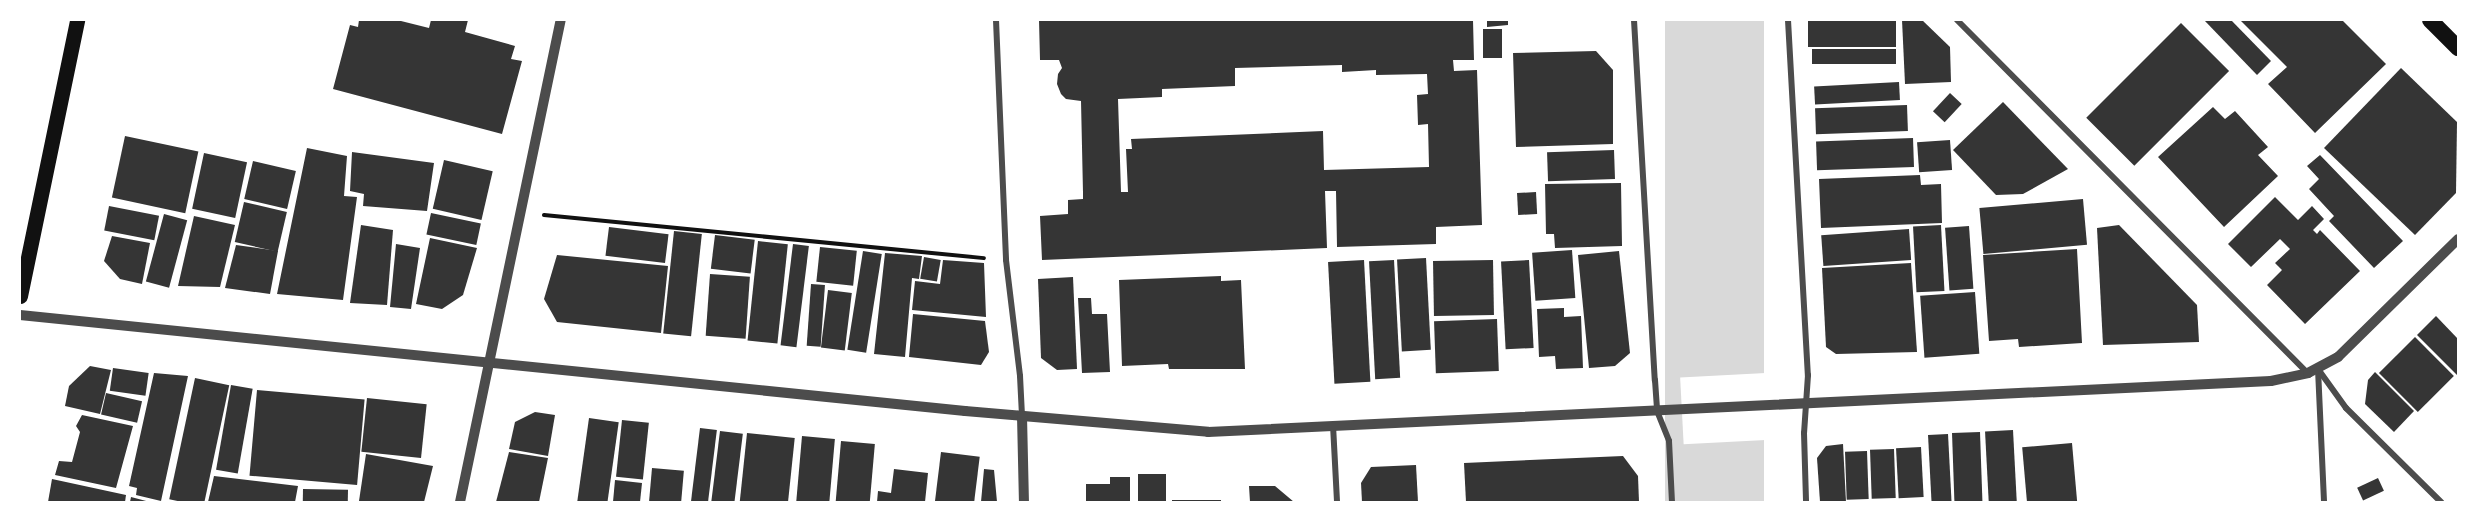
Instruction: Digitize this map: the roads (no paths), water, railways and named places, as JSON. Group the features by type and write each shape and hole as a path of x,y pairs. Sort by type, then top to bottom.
{"highway":[{"path":"2430,20 2458,48"}],"main road":[{"path":"20,297 77,20"}],"street":[{"path":"459,502 491,363 561,20"},
{"path":"996,20 1006,260 1020,376 1024,502"},
{"path":"1634,20 1658,411 1669,441 1672,502"},
{"path":"1788,20 1808,375 1805,404 1806,502"},
{"path":"1957,20 2313,371 2346,408 2441,502"},
{"path":"20,315 1022,416 1208,432 2271,381 2313,371 2338,357 2458,239"},
{"path":"2313,371 2324,502"},
{"path":"1333,425 1336,502"}]}
